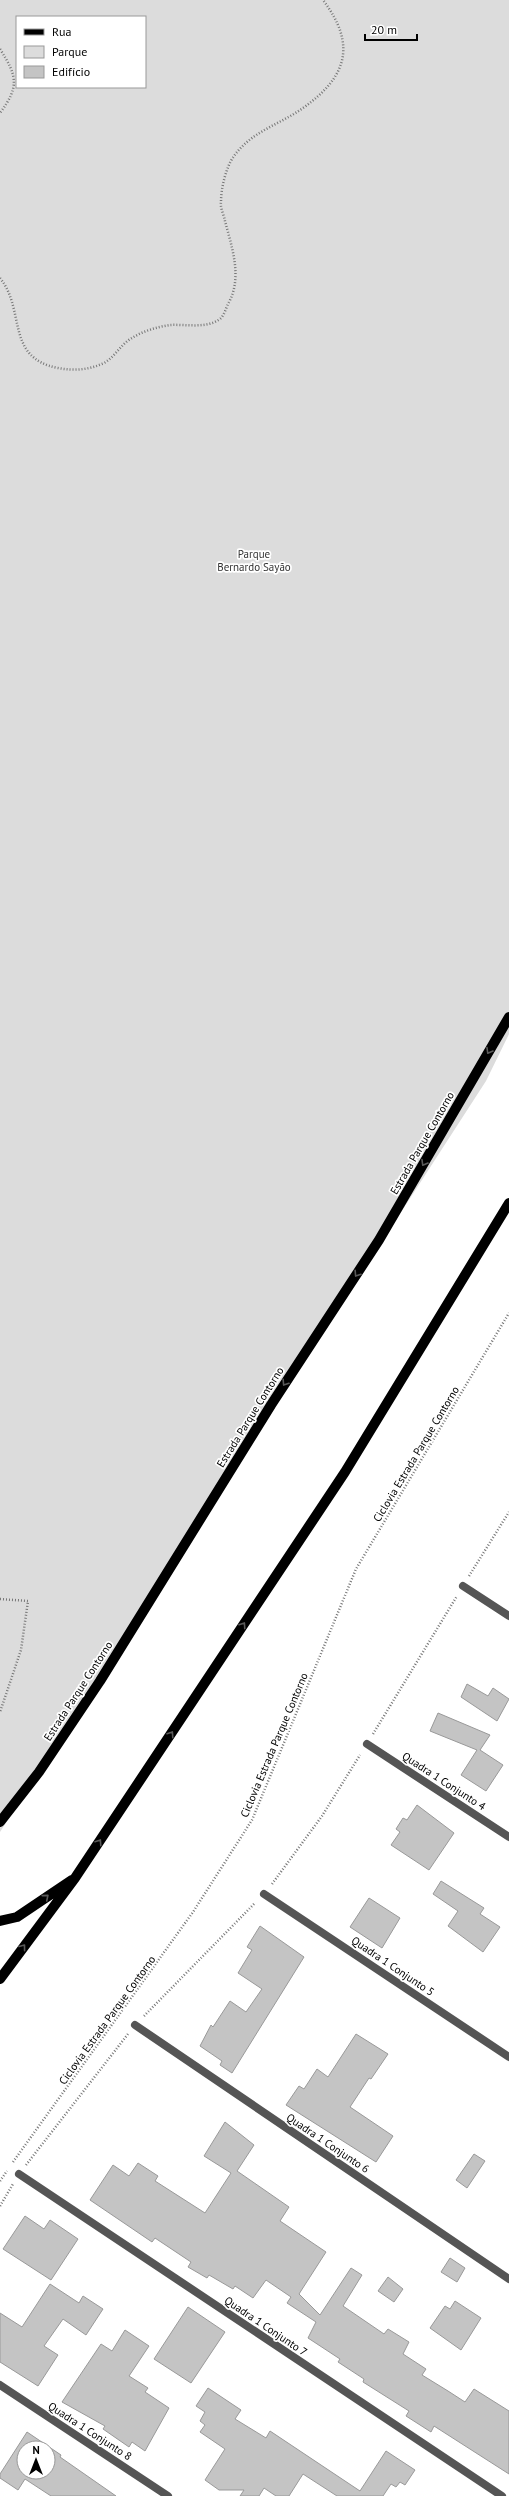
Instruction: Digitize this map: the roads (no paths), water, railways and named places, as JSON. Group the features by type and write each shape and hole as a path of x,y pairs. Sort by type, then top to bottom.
{"main road":[{"name":"Estrada Parque Contorno","path":"0,1822 39,1772 100,1680 271,1405 379,1240 509,1017"},
{"path":"0,1979 75,1878 346,1472 509,1203"},
{"path":"0,1920 17,1917 75,1878"}],"street":[{"path":"463,1586 509,1616"},
{"name":"Quadra 1 Conjunto 4","path":"367,1744 509,1837"},
{"name":"Quadra 1 Conjunto 5","path":"264,1894 509,2057"},
{"name":"Quadra 1 Conjunto 6","path":"136,2024 509,2278"},
{"name":"Quadra 1 Conjunto 7","path":"18,2174 502,2496"},
{"name":"Quadra 1 Conjunto 8","path":"0,2385 168,2496"}],"park label":[{"name":"Parque Bernardo Sayão","path":"254,560"}]}
